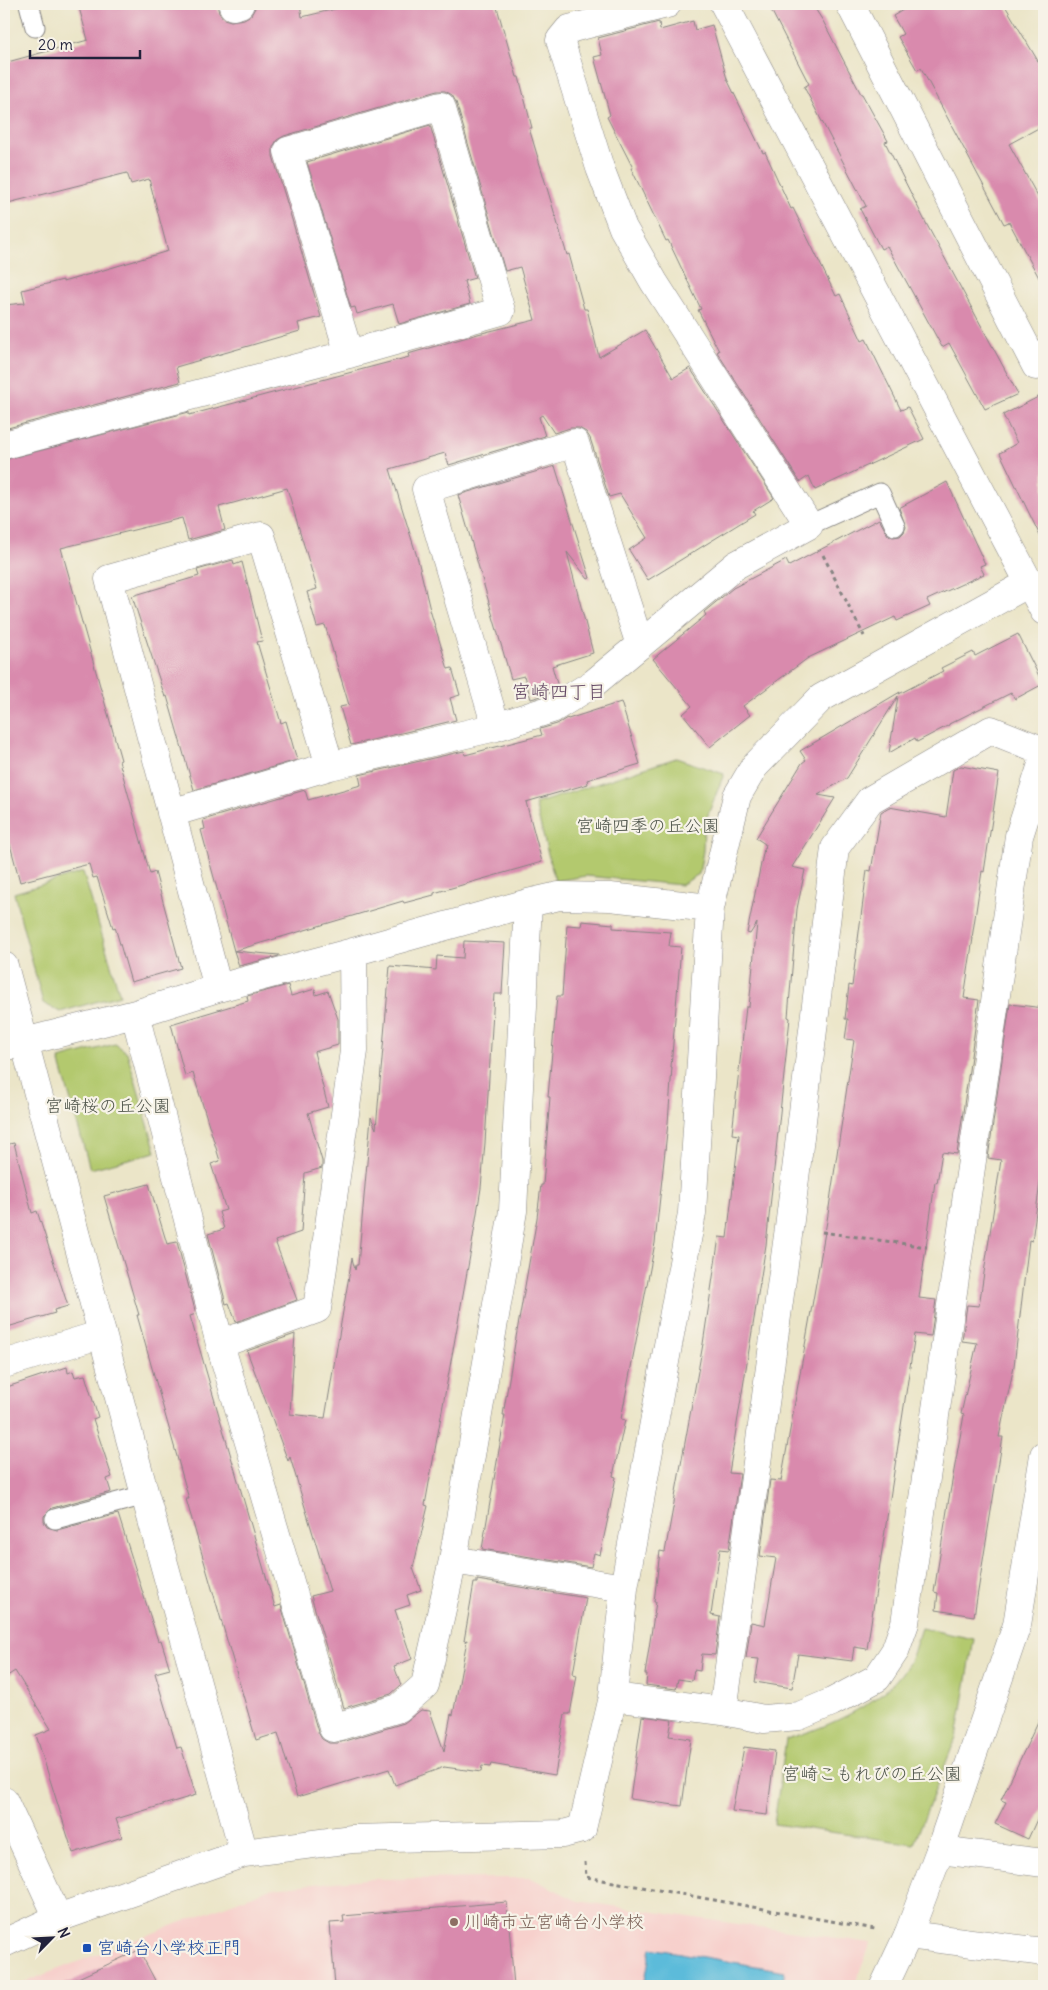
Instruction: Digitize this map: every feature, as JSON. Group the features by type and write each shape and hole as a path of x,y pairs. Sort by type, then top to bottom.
{"street":[{"path":"233,4 233,6 240,4"},
{"path":"171,813 330,766 496,727 552,709 594,683 736,565 809,525 660,290 623,228 600,168 560,40 569,29 667,4"},
{"path":"724,4 1044,611"},
{"path":"850,4 1036,366 1044,362"},
{"path":"4,445 349,354 501,312 441,106 288,151 349,354"},
{"path":"496,727 426,489 575,443 640,645"},
{"path":"218,988 109,579 261,536 330,766"},
{"path":"4,1943 58,1918 244,1852 352,1839 563,1834 582,1829 613,1697 624,1588 692,1213 710,908 737,796 754,767 821,698 1029,583"},
{"path":"722,1711 789,1228 835,848 870,800 990,730 1044,751"},
{"path":"613,1697 722,1711 764,1719 799,1716 832,1702 876,1678 895,1651 905,1624 957,1252 1019,836 1044,758"},
{"path":"14,1045 135,1014 218,988 559,896 610,897 710,908"},
{"path":"135,1014 220,1344 333,1728 398,1708 425,1685 453,1560 513,1211 528,903"},
{"path":"220,1344 317,1309 354,1051 354,952"},
{"path":"4,966 14,1045 102,1334 244,1852"},
{"path":"4,1364 102,1334"},
{"path":"884,1986 908,1935 940,1850 1017,1625 1044,1455"},
{"path":"453,1560 624,1588"},
{"path":"4,1801 58,1918"},
{"path":"940,1850 1044,1863"},
{"path":"908,1935 1044,1952"}],"lane":[{"path":"29,4 35,27"},
{"path":"809,525 880,493 895,526"},
{"path":"55,1519 145,1495"}],"path":[{"path":"809,525 879,666"},
{"path":"789,1228 957,1252"},
{"path":"582,1829 586,1877 908,1935"}],"shaded area":[{"name":"川崎市立宮崎台小学校","path":"531,1878 578,1901 871,1943 854,1986 14,1986 271,1888 367,1879"}],"green space":[{"name":"宮崎四季の丘公園","path":"676,758 724,774 704,825 703,851 699,874 681,885 586,876 555,881 535,804"},
{"path":"83,872 120,995 60,1012 43,1003 14,893"},
{"name":"宮崎桜の丘公園","path":"115,1044 127,1052 156,1152 90,1169 59,1059"},
{"name":"宮崎こもれびの丘公園","path":"921,1628 974,1639 958,1732 914,1844 774,1824 786,1739 838,1720 872,1701 887,1689 900,1676 910,1661"}],"water":[{"path":"651,1948 785,1971 782,1986 644,1986"}],"building":[{"path":"78,4 217,4 219,13 224,19 231,21 244,19 251,15 255,4 300,4 302,17 356,4 496,4 517,77 519,77 532,128 529,128 567,255 569,254 584,309 587,309 599,357 645,330 673,378 690,368 774,498 753,511 755,514 648,580 629,550 647,538 620,494 609,497 590,438 586,432 579,428 570,428 554,433 542,415 539,417 545,436 449,465 445,453 390,469 418,560 430,610 448,669 452,668 460,695 450,698 456,720 351,745 340,707 349,705 325,625 317,627 307,592 317,589 287,488 219,507 225,530 188,540 182,518 61,548 121,760 119,761 150,874 155,872 181,968 131,982 115,927 113,928 97,877 93,878 89,864 20,882 4,822 4,460 189,412 189,415 409,357 408,354 535,320 520,267 505,271 456,102 452,95 445,91 437,91 284,136 277,140 273,147 273,156 321,317 298,323 300,331 176,367 180,382 4,429 4,305 25,303 22,290 63,280 63,282 168,251 149,179 131,184 127,173 4,204 4,63 88,40"},
{"path":"768,4 812,4 823,21 888,141 885,142 927,225 1018,394 985,409 949,343 942,347 887,246 881,249 860,209 866,206 804,87 809,84"},
{"path":"913,4 1004,4 1044,71 1044,125 1009,144 1044,208 1044,287 1009,222 1004,224 921,68 917,70 898,37 903,34 893,16"},
{"path":"693,21 695,30 712,25 727,79 763,153 765,152 791,209 793,208 836,296 840,294 862,341 866,339 901,410 908,407 924,439 815,490 809,476 800,482 717,352 719,351 698,310 701,309 668,240 666,241 631,168 633,168 607,117 610,115 594,57 602,55 598,38 659,22 660,30"},
{"path":"430,125 475,278 464,281 470,304 399,324 393,304 357,314 355,307 351,308 307,162"},
{"path":"1044,394 1044,544 1000,453 1017,443 1003,415"},
{"path":"555,466 590,578 588,579 567,552 593,653 552,666 558,687 545,695 531,699 524,676 511,679 458,495"},
{"path":"947,482 985,564 980,566 984,574 927,600 930,606 897,621 895,617 808,658 743,706 750,715 710,747 683,714 692,706 653,659 706,615 704,612 733,588 786,560 789,566 879,519 888,535 893,537 900,536 906,527 899,508"},
{"path":"233,560 234,565 242,562 262,641 257,642 281,723 286,721 297,760 194,790 167,696 165,697 132,596 199,576 197,570"},
{"path":"1018,634 1043,684 1015,699 1011,693 917,742 915,738 889,753 898,696 847,778 818,795 835,798 792,867 805,870 797,909 788,1017 790,1018 766,1245 729,1473 740,1474 729,1550 720,1549 711,1615 720,1617 715,1655 702,1654 700,1671 694,1670 692,1681 678,1679 676,1689 646,1685 647,1674 645,1674 656,1602 654,1602 660,1551 665,1552 703,1344 719,1237 727,1238 739,1135 732,1134 746,1007 749,1007 757,923 750,934 747,933 765,844 756,838 802,763 806,760 800,751 900,692 899,694 943,671 941,668 973,652 975,656"},
{"path":"621,702 640,764 587,780 588,784 526,802 542,862 434,893 434,895 404,903 403,901 234,951 201,830 205,829 203,820 305,790 308,800 361,785 359,775 464,751 465,755 542,735 540,729 557,724 567,718"},
{"path":"961,766 999,773 984,872 982,871 964,998 979,1000 957,1154 942,1152 937,1183 935,1182 919,1298 936,1300 931,1336 915,1334 867,1649 854,1647 852,1661 798,1654 792,1688 755,1682 759,1659 746,1658 751,1622 765,1625 776,1558 760,1556 770,1480 781,1481 827,1221 854,1040 845,1039 848,1019 845,1019 849,985 852,986 867,870 871,871 881,812 889,807 946,817 953,770"},
{"path":"582,921 613,924 613,928 671,932 669,946 681,947 668,1123 655,1243 621,1419 625,1420 613,1476 616,1477 608,1518 600,1555 594,1553 591,1567 482,1549 541,1185 543,1185 550,1097 548,1097 557,996 562,996 567,925 581,926"},
{"path":"464,941 505,943 502,994 494,994 481,1188 425,1505 428,1506 413,1568 421,1590 407,1595 410,1605 395,1610 412,1659 394,1666 401,1685 391,1694 344,1708 311,1596 330,1591 290,1457 288,1461 247,1351 295,1334 290,1414 325,1418 352,1258 355,1270 356,1265 358,1265 371,1117 376,1129 390,966 436,970 437,956 463,958"},
{"path":"234,951 279,955 279,956 239,966"},
{"path":"288,985 291,996 315,989 316,995 328,991 338,1019 338,1045 314,1052 328,1107 308,1113 322,1161 322,1168 305,1173 301,1232 275,1241 297,1300 236,1322 229,1303 226,1304 208,1234 224,1229 219,1212 226,1210 211,1164 220,1161 193,1073 185,1076 171,1024 248,1001 247,996"},
{"path":"1010,1004 1044,1008 1044,1176 1041,1175 1032,1241 1029,1240 1014,1366 999,1437 1003,1437 974,1616 936,1610 938,1593 934,1592 964,1415 961,1414 977,1343 962,1341 967,1305 979,1306 1001,1160 988,1158"},
{"path":"14,1143 32,1213 37,1211 68,1306 54,1310 55,1313 4,1328 4,1145"},
{"path":"149,1184 167,1244 177,1242 196,1314 190,1316 260,1556 275,1607 281,1605 318,1732 322,1739 329,1743 338,1743 404,1723 421,1710 430,1711 444,1751 451,1714 453,1715 467,1640 464,1641 474,1583 477,1583 477,1580 586,1598 573,1674 577,1675 570,1714 565,1714 555,1775 491,1764 490,1767 482,1766 481,1772 444,1767 395,1785 389,1769 297,1797 278,1733 256,1740 186,1499 189,1499 137,1315 139,1315 104,1196"},
{"path":"67,1367 68,1373 73,1371 75,1377 85,1375 98,1417 93,1419 112,1477 107,1479 111,1492 52,1508 44,1516 44,1522 47,1527 57,1530 118,1514 158,1641 161,1640 170,1669 155,1673 177,1748 181,1747 196,1795 116,1819 122,1837 73,1853 36,1735 51,1729 15,1671 4,1678 4,1388"},
{"path":"1044,1709 1044,1804 1028,1839 995,1824 1006,1802 1001,1800"},
{"path":"642,1716 672,1720 669,1736 691,1739 682,1806 630,1799"},
{"path":"744,1747 775,1751 767,1815 732,1811"},
{"path":"507,1902 514,1986 335,1986 330,1923 344,1922 343,1916"},
{"path":"139,1950 158,1986 61,1986"}],"place":[{"name":"川崎市立宮崎台小学校","path":"454,1922"},
{"name":"宮崎台小学校正門","path":"87,1948"}],"district":[{"name":"宮崎四丁目","path":"559,691"}]}
